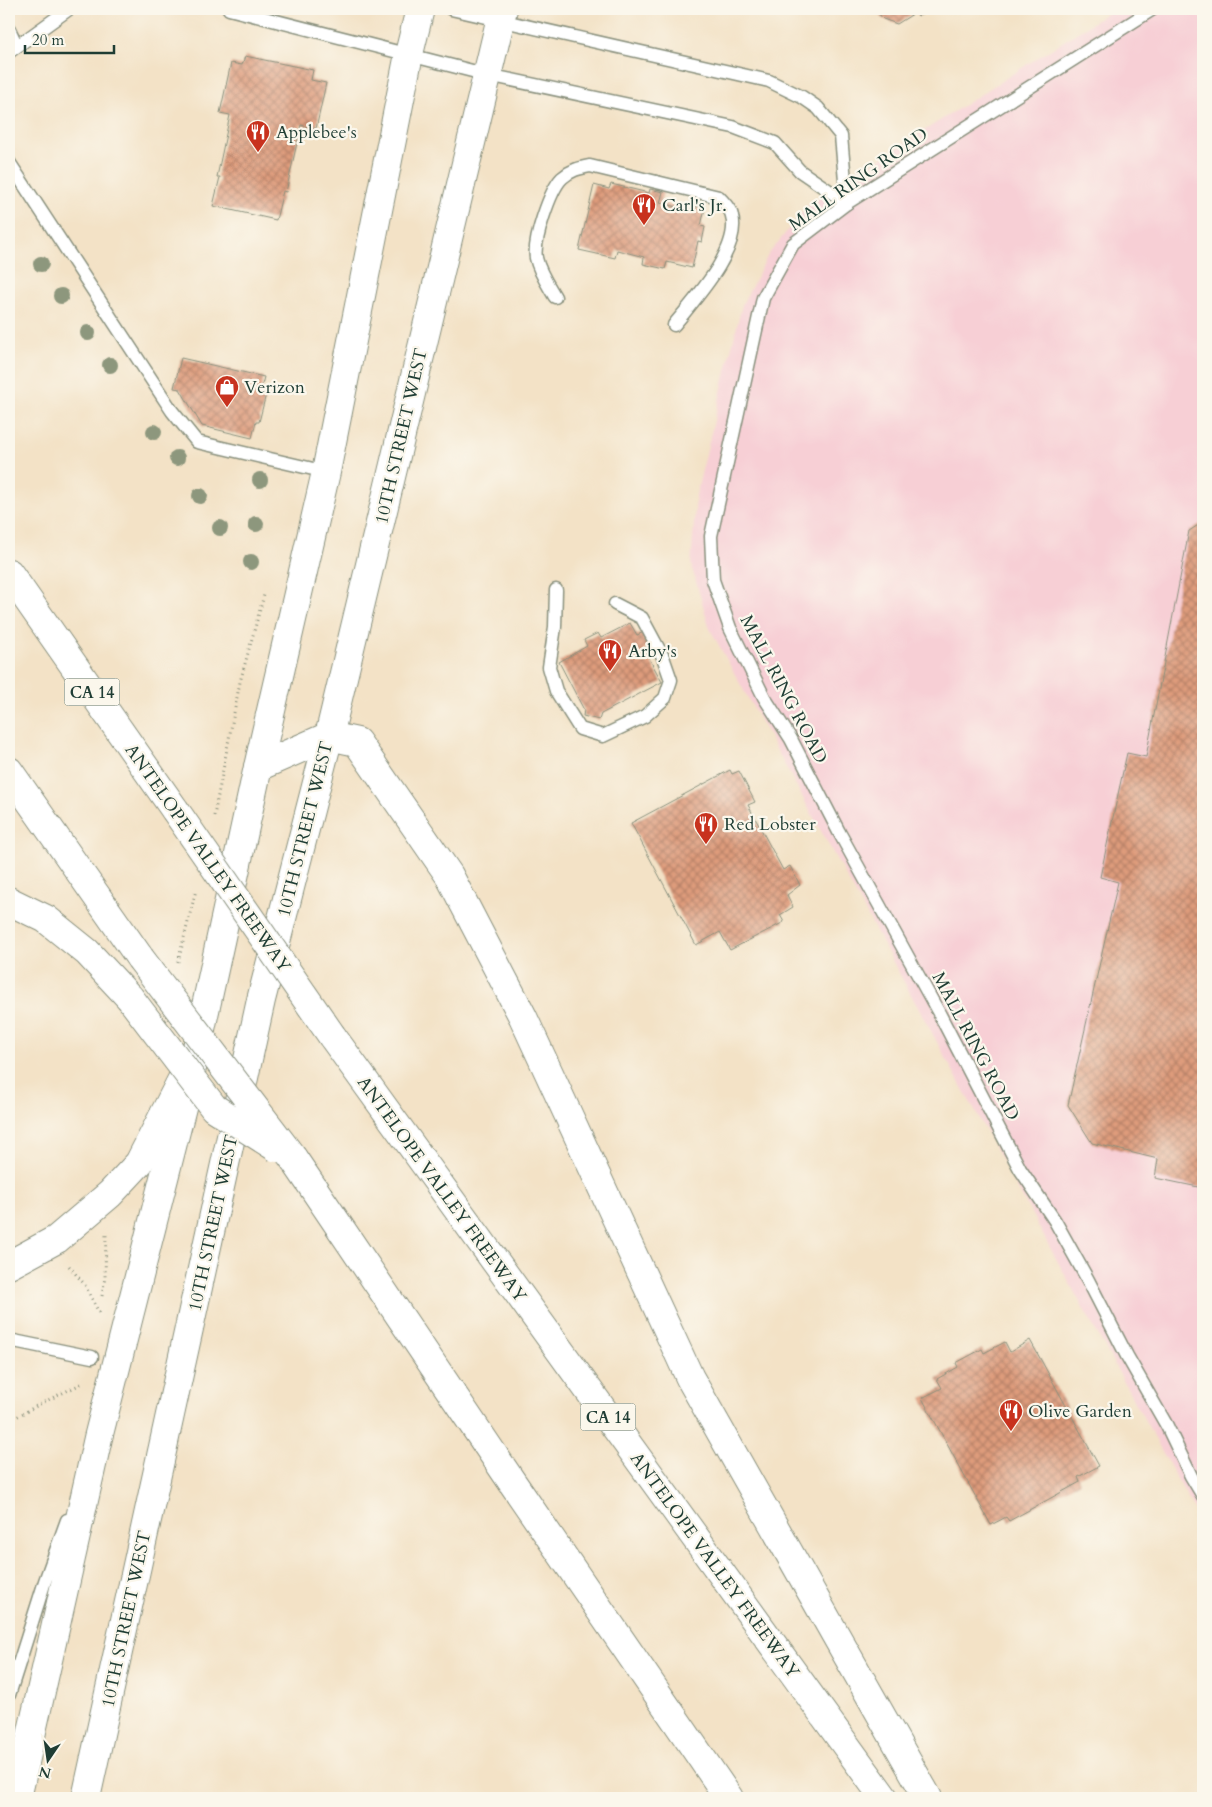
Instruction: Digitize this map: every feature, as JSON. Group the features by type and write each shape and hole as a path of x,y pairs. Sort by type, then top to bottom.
{"main road":[{"path":"17,1798 98,1438 196,1052 258,767 326,472 409,54 420,9"},
{"name":"10TH STREET WEST","path":"86,1798 262,1000 329,736 502,15"},
{"name":"ANTELOPE VALLEY FREEWAY","path":"9,573 332,1036 884,1798"},
{"path":"258,767 329,736 357,742 449,875 523,1017 690,1378 928,1798"},
{"path":"9,772 140,958 293,1158 729,1798"},
{"path":"9,901 46,919 88,952 130,998 214,1108 293,1158"},
{"path":"9,1265 58,1239 110,1194 138,1164 196,1052"}],"lane":[{"path":"9,29 13,49 69,9"},
{"path":"229,9 488,75 734,128 775,143 800,171 847,203"},
{"path":"451,9 502,15 769,80 802,97 818,108 841,136 847,203"},
{"name":"MALL RING ROAD","path":"1153,9 847,203 793,244 763,298 711,536 713,580 730,628 764,697 791,739 839,832 940,1015 1020,1169 1055,1222 1088,1280 1203,1496"},
{"path":"9,162 163,397 197,442 326,472"},
{"path":"555,297 542,275 536,257 536,243 544,214 555,188 561,179 574,169 590,166 719,197 732,214 734,230 729,249 703,289 674,325"},
{"path":"556,590 555,627 549,667 556,691 580,728 603,736 645,716 665,698 671,680 663,657 642,618 615,604"},
{"path":"9,1340 92,1357"},
{"path":"9,1695 45,1581 98,1438"}],"path":[{"path":"168,996 184,940 222,782 240,682 264,595"},
{"path":"92,1357 105,1277 106,1228"},
{"path":"69,1265 85,1285 99,1312"},
{"path":"9,1421 86,1382 84,1387"}],"shaded area":[{"path":"1114,9 1203,9 1203,1526 710,629 691,565 696,495 742,305 768,255 807,206"}],"building":[{"path":"875,9 931,9 918,16 916,12 897,24 883,19"},
{"name":"Applebee's","path":"245,56 313,70 311,80 326,83 316,129 301,125 286,192 283,191 276,220 213,206 220,177 217,177 230,115 220,113 231,63 242,65"},
{"name":"Carl's Jr.","path":"611,184 649,193 650,189 663,192 660,203 695,211 696,206 705,208 701,226 705,227 702,242 698,241 692,268 667,262 665,269 643,264 644,257 617,250 615,258 579,250 594,185 609,189"},
{"name":"Verizon","path":"181,358 264,377 260,392 266,394 259,422 256,422 252,438 202,426 180,389 174,388"},
{"path":"1203,522 1203,1188 1155,1178 1158,1159 1092,1143 1068,1105 1118,882 1100,877 1127,753 1146,757 1189,531"},
{"name":"Arby's","path":"630,623 637,635 644,632 651,645 644,649 662,682 601,714 599,720 583,716 584,710 559,662 587,646 584,640 598,633 601,638"},
{"name":"Red Lobster","path":"730,770 732,774 739,771 755,802 748,805 783,870 790,866 800,885 787,895 793,907 780,915 784,922 730,950 720,932 696,945 631,823"},
{"name":"Olive Garden","path":"1030,1340 1099,1466 1078,1477 1080,1482 1009,1521 1006,1517 991,1525 922,1398 942,1388 937,1379 958,1367 956,1363 982,1349 984,1353 1005,1342 1010,1352"}],"place":[{"name":"Applebee's","path":"258,153"},
{"name":"Carl's Jr.","path":"644,226"},
{"name":"Verizon","path":"227,408"},
{"name":"Arby's","path":"610,672"},
{"name":"Red Lobster","path":"706,845"},
{"name":"Olive Garden","path":"1011,1432"}]}
